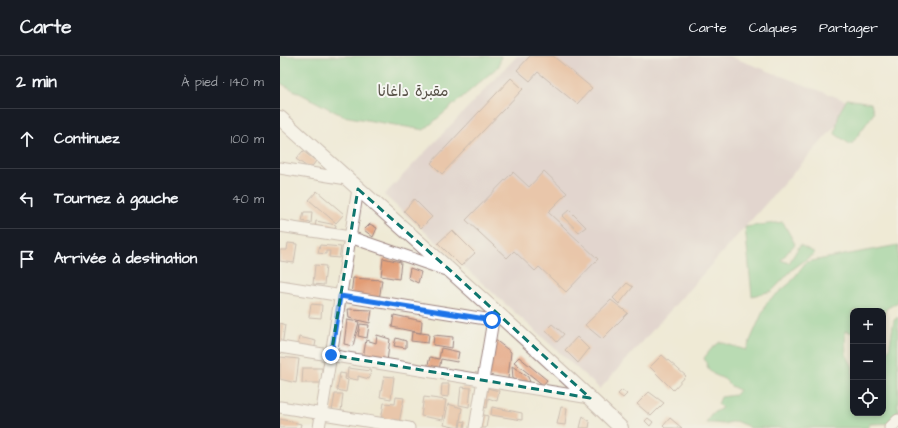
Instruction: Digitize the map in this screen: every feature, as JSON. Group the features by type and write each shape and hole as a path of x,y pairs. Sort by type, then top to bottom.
{"street":[{"path":"280,118 452,272 494,316 590,398 620,428"},
{"path":"280,168 347,179"},
{"path":"319,428 358,189"},
{"path":"280,226 350,237 452,272"},
{"path":"280,286 340,296 494,316"},
{"path":"475,428 494,316"},
{"path":"280,346 590,398"},
{"path":"280,407 409,428"}],"highlighted area":[{"path":"358,189 452,272 590,398 331,355"}],"shaded area":[{"path":"517,56 729,56 855,104 600,389 384,195"}],"green space":[{"name":"مقبرة داغانا","path":"280,56 501,56 499,66 424,130 343,116 280,83"},
{"path":"847,99 871,103 874,113 851,145 835,134 839,113"},
{"path":"783,222 795,244 781,260 789,263 800,245 815,253 793,269 772,291 752,296 745,227"},
{"path":"898,245 898,302 886,309 850,308 850,332 845,331 846,354 850,361 850,416 886,416 886,352 889,349 894,320 898,317 898,423 870,424 868,428 749,428 735,421 723,424 706,423 711,414 722,408 718,404 721,397 735,395 739,390 731,386 724,379 713,374 708,368 704,358 712,348 720,342 746,350 767,302 790,283 806,262"}],"building":[{"path":"530,56 553,56 592,88 577,104 538,72 530,81 517,70"},
{"path":"511,78 523,89 442,174 431,163"},
{"path":"303,151 316,161 310,169 296,159"},
{"path":"544,171 567,193 548,212 598,259 566,292 539,267 535,271 514,251 507,258 466,220 513,172 529,187"},
{"path":"317,191 344,214 336,223 309,200"},
{"path":"414,199 432,217 421,228 404,211"},
{"path":"569,210 586,227 579,232 562,216"},
{"path":"304,212 312,212 311,223 302,221"},
{"path":"316,221 336,225 334,233 315,228"},
{"path":"370,224 377,228 373,237 364,230"},
{"path":"452,230 475,253 461,266 438,243"},
{"path":"288,243 297,244 294,263 280,261 280,250 287,250"},
{"path":"320,245 341,247 339,258 329,257 330,251 326,251 326,254 318,253"},
{"path":"383,258 401,262 399,279 381,276"},
{"path":"315,265 326,266 324,285 313,284"},
{"path":"410,268 421,272 418,283 408,278"},
{"path":"353,278 382,280 379,300 351,295"},
{"path":"627,283 633,287 619,304 613,298"},
{"path":"611,300 628,313 602,339 585,325"},
{"path":"311,304 322,305 321,318 309,317"},
{"path":"348,309 372,310 370,323 349,318"},
{"path":"394,315 422,321 421,333 392,327"},
{"path":"347,320 359,322 353,346 344,344"},
{"path":"280,323 285,325 282,346 280,345"},
{"path":"360,324 369,325 367,338 358,336"},
{"path":"552,324 564,334 557,342 546,330"},
{"path":"412,332 429,334 428,343 411,341"},
{"path":"377,335 390,339 387,361 363,358 366,340 376,343"},
{"path":"434,335 453,337 452,348 433,345"},
{"path":"299,337 316,341 314,351 297,348"},
{"path":"577,337 589,349 578,363 565,350"},
{"path":"396,338 406,341 406,348 394,346"},
{"path":"494,339 511,352 508,379 488,377"},
{"path":"441,348 459,352 457,362 441,359 439,370 427,368 430,357 439,359"},
{"path":"662,355 686,376 673,390 650,367"},
{"path":"280,357 299,359 296,383 280,379"},
{"path":"519,357 547,380 543,385 514,362"},
{"path":"512,366 528,377 530,382 513,379"},
{"path":"303,368 322,368 322,383 302,383"},
{"path":"348,368 371,371 369,379 358,376 358,380 347,378"},
{"path":"340,373 346,374 345,379 348,380 346,392 337,390"},
{"path":"384,376 394,377 391,399 380,397"},
{"path":"442,384 449,384 448,397 441,396"},
{"path":"461,387 471,388 469,407 459,405"},
{"path":"483,387 499,391 497,401 488,398 487,408 480,406"},
{"path":"622,390 627,394 623,398 618,394"},
{"path":"649,392 664,403 651,416 637,404"},
{"path":"335,394 343,394 341,412 332,411"},
{"path":"396,397 404,398 399,423 381,420 384,403 395,404"},
{"path":"424,397 446,400 443,420 421,416"},
{"path":"448,404 462,408 459,428 444,425"},
{"path":"492,407 522,413 522,420 491,415"},
{"path":"561,407 567,408 565,425 557,424"},
{"path":"480,414 488,416 486,428 476,428"},
{"path":"583,416 590,422 589,428 580,428"},
{"path":"648,418 653,422 650,426 645,421"},
{"path":"670,418 682,428 665,428 663,426"},
{"path":"280,419 301,424 300,428 280,428"},
{"path":"461,421 465,422 464,428 460,428"}],"route":[{"path":"331,355 340,296 492,320"}]}
